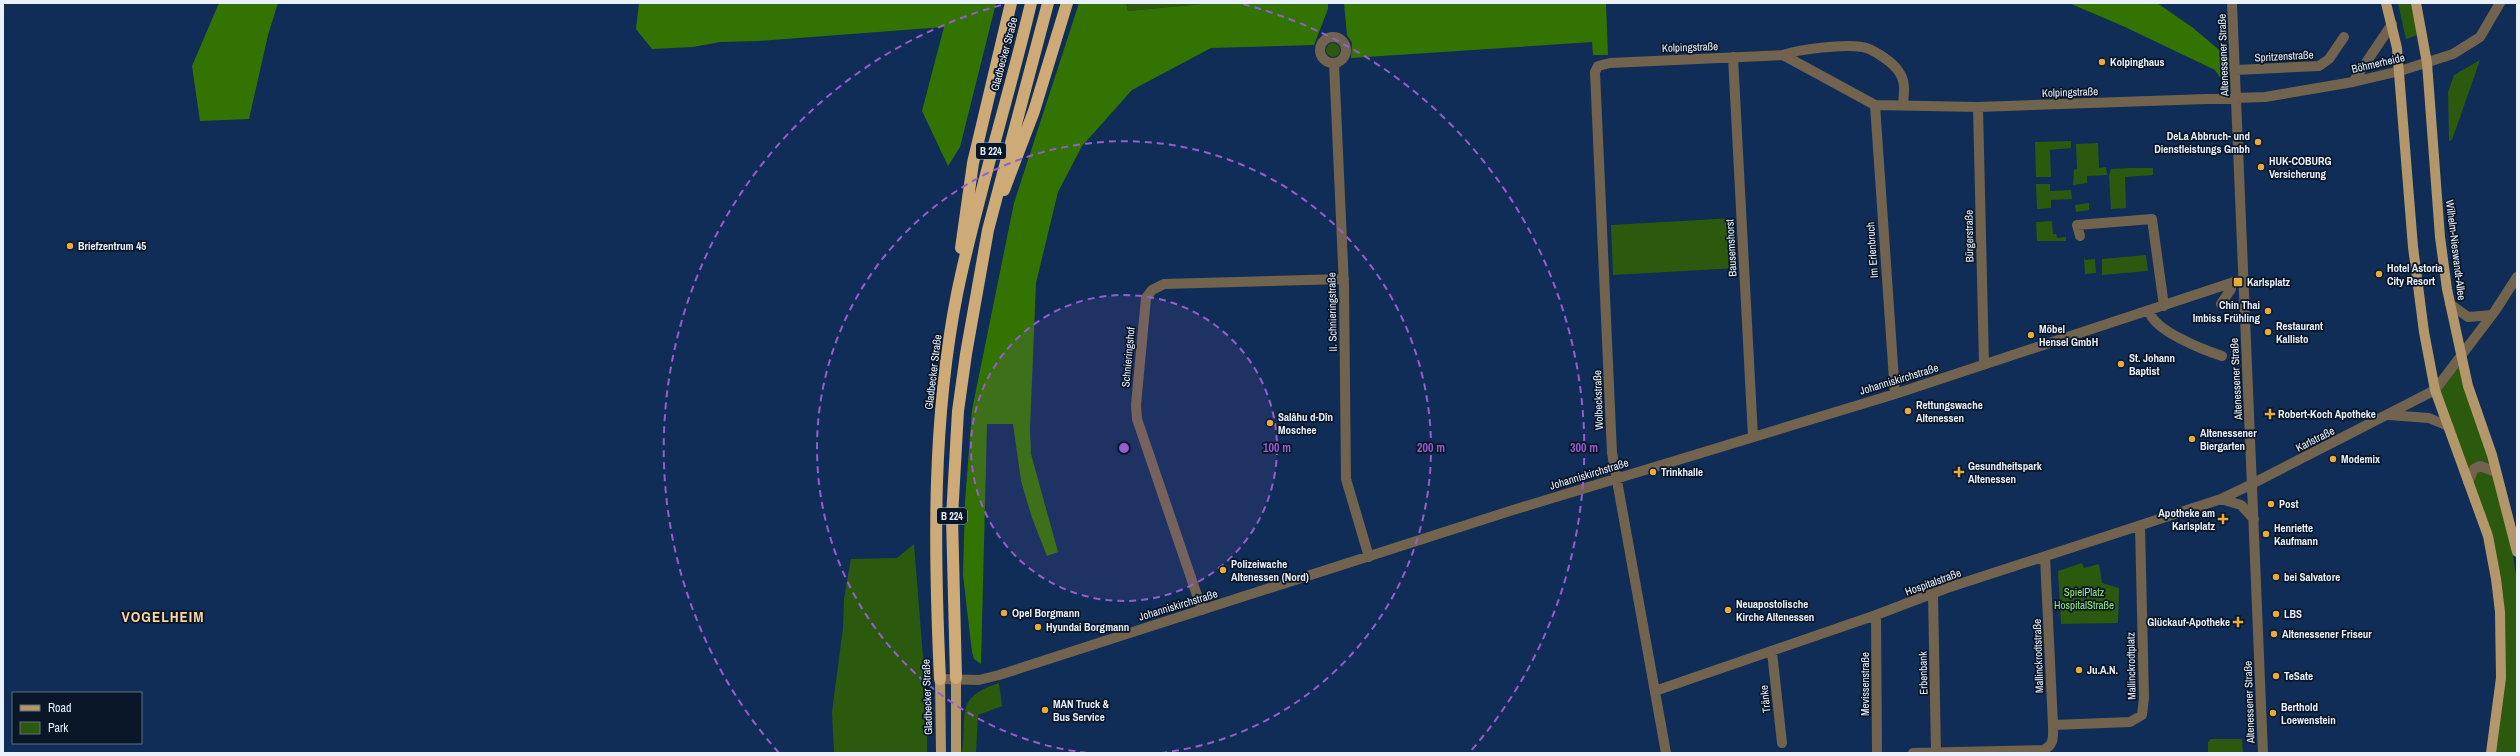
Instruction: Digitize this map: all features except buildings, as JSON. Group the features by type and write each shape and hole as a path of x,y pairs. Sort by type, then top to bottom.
{"highway":[{"name":"Gladbecker Straße","path":"940,679 936,585 937,469 948,350 957,295 986,171 1031,3"},
{"name":"B 224","path":"956,678 952,569 954,470 965,361 988,230 1048,3"},
{"path":"988,230 1031,118 1068,3"},
{"path":"957,295 962,226 973,163 1011,4"}],"main road":[{"path":"2386,3 2392,24 2400,71 2415,262 2424,332 2435,390 2488,536 2500,612 2501,678 2491,753"},
{"name":"Wilhelm-Nieswandt-Allee","path":"2416,3 2428,64 2440,237 2450,304 2468,386 2496,472 2517,552"},
{"name":"B 224","path":"956,678 956,753"},
{"name":"Gladbecker Straße","path":"940,679 941,753"}],"street":[{"name":"Altenessener Straße","path":"2232,3 2236,70 2243,279 2263,753"},
{"name":"Böhmerheide","path":"2237,98 2277,96 2353,82 2428,64 2464,50 2480,37 2500,3"},
{"path":"2353,82 2392,24"},
{"name":"Spritzenstraße","path":"2236,70 2319,66 2329,59 2344,37"},
{"name":"Kolpingstraße","path":"1598,66 1610,63 1783,55 1797,50 1862,47 1876,52 1899,72 1904,86 1903,105"},
{"name":"Kolpingstraße","path":"1783,55 1875,105 1978,107 2237,98"},
{"name":"Bausemshorst","path":"1733,57 1753,437"},
{"name":"II. Schnieringstraße","path":"1334,63 1344,279 1346,479 1369,556"},
{"name":"Wolbeckstraße","path":"1598,66 1595,72 1612,453 1666,753"},
{"name":"Im Erlenbruch","path":"1875,105 1895,394"},
{"name":"Bürgerstraße","path":"1978,107 1984,364"},
{"path":"2080,236 2077,225 2152,219 2164,306"},
{"name":"Karlstraße","path":"2252,484 2389,415 2435,390 2492,315 2517,277"},
{"name":"Schnieringshof","path":"1202,610 1137,419 1136,405 1146,298 1152,290 1164,284 1344,279"},
{"name":"Johanniskirchstraße","path":"940,679 956,678 979,680 999,675 1617,478 1895,394 2243,279"},
{"path":"2220,304 2231,289"},
{"path":"2450,304 2468,316 2492,315"},
{"path":"2149,311 2150,315 2163,327 2186,341 2222,356"},
{"path":"2389,415 2429,418 2448,426"},
{"path":"2468,482 2474,469 2480,466 2496,472"},
{"name":"Hospitalstraße","path":"1655,691 1772,652 1933,594 2220,499 2252,484"},
{"path":"2220,499 2241,505 2254,519"},
{"name":"Mallinckrodtplatz","path":"2053,724 2130,722 2142,715 2144,703 2140,526"},
{"name":"Mallinckrodtstraße","path":"1913,753 2043,751 2050,747 2052,742 2053,724 2045,557"},
{"name":"Erbenbank","path":"1933,594 1936,752"},
{"name":"Mevissenstraße","path":"1876,615 1877,753"},
{"name":"Tränke","path":"1772,652 1782,744"}],"green space":[{"path":"219,3 278,3 268,35 249,119 200,121 192,66"},
{"path":"639,3 996,3 960,147 948,166 922,111 944,27 759,41 720,42 693,47 652,49 636,29"},
{"path":"1079,3 1126,3 1128,11 1212,3 1328,3 1328,9 1314,45 1211,48 1132,90 1082,146 1058,192 1036,283 1030,429 1031,454 1058,552 1047,556 1032,518 1021,481 1013,424 987,424 981,664 974,659 972,652 963,575 965,502 972,410 1014,203"},
{"path":"1126,3 1212,3 1128,11"},
{"path":"1344,3 1606,3 1608,55 1593,55 1592,42 1351,58 1352,43 1347,35"},
{"path":"2069,3 2157,3 2192,27 2231,60 2229,79 2224,83 2215,70 2125,27"},
{"path":"2398,3 2411,3 2418,35 2406,39"},
{"path":"1333,43 1338,45 1340,50 1338,55 1333,57 1328,55 1326,50 1328,45"},
{"path":"2480,60 2452,140 2449,141 2448,92 2454,75"},
{"path":"2071,141 2071,148 2050,150 2051,177 2036,177 2035,142"},
{"path":"2098,143 2099,168 2106,167 2107,175 2087,176 2087,183 2073,185 2074,170 2077,169 2076,144"},
{"path":"2153,168 2153,175 2125,177 2126,208 2111,209 2109,175 2111,169"},
{"path":"2036,184 2050,184 2050,191 2071,190 2072,199 2051,200 2051,208 2037,209"},
{"path":"2089,203 2089,210 2076,212 2075,205"},
{"path":"1734,218 1737,268 1613,275 1611,225"},
{"path":"2052,221 2053,234 2056,234 2057,238 2066,237 2066,241 2037,241 2036,222"},
{"path":"2146,255 2148,271 2102,275 2102,259"},
{"path":"2084,256 2085,260 2095,259 2096,273 2085,274"},
{"path":"2460,360 2510,535 2517,583 2517,753 2494,753 2500,579 2437,389"},
{"path":"914,544 927,707 927,753 834,753 832,712 843,628 844,598 851,559 897,558"},
{"name":"SpielPlatz HospitalStraße","path":"2082,563 2084,568 2099,564 2102,583 2119,588 2118,623 2061,624 2058,571"},
{"path":"999,683 1002,706 978,715 976,753 962,753 964,718 969,701 984,689"},
{"path":"2211,739 2242,739 2243,753 2208,753 2208,742"}],"place":[{"name":"Kolpinghaus","path":"2102,62"},
{"name":"DeLa Abbruch- und Dienstleistungs Gmbh","path":"2258,142"},
{"name":"HUK-COBURG Versicherung","path":"2261,167"},
{"name":"Briefzentrum 45","path":"70,246"},
{"name":"Hotel Astoria City Resort","path":"2379,274"},
{"name":"Karlsplatz","path":"2238,282"},
{"name":"Chin Thai Imbiss Frühling","path":"2268,311"},
{"name":"Restaurant Kallisto","path":"2268,332"},
{"name":"Möbel Hensel GmbH","path":"2031,335"},
{"name":"St. Johann Baptist","path":"2121,364"},
{"name":"Rettungswache Altenessen","path":"1908,411"},
{"name":"Robert-Koch Apotheke","path":"2270,414"},
{"name":"Salâhu d-Dîn Moschee","path":"1270,423"},
{"name":"Altenessener Biergarten","path":"2192,439"},
{"name":"Modemix","path":"2333,459"},
{"name":"Trinkhalle","path":"1653,472"},
{"name":"Gesundheitspark Altenessen","path":"1959,472"},
{"name":"Post","path":"2271,504"},
{"name":"Apotheke am Karlsplatz","path":"2223,519"},
{"name":"Henriette Kaufmann","path":"2266,534"},
{"name":"Polizeiwache Altenessen (Nord)","path":"1223,570"},
{"name":"bei Salvatore","path":"2276,577"},
{"name":"Neuapostolische Kirche Altenessen","path":"1728,610"},
{"name":"Opel Borgmann","path":"1004,613"},
{"name":"LBS","path":"2276,614"},
{"name":"Glückauf-Apotheke","path":"2238,622"},
{"name":"Hyundai Borgmann","path":"1038,627"},
{"name":"Altenessener Friseur","path":"2274,634"},
{"name":"Ju.A.N.","path":"2079,670"},
{"name":"TeSate","path":"2276,676"},
{"name":"MAN Truck & Bus Service","path":"1045,710"},
{"name":"Berthold Loewenstein","path":"2273,713"}],"district":[{"name":"VOGELHEIM","path":"163,616"}]}
